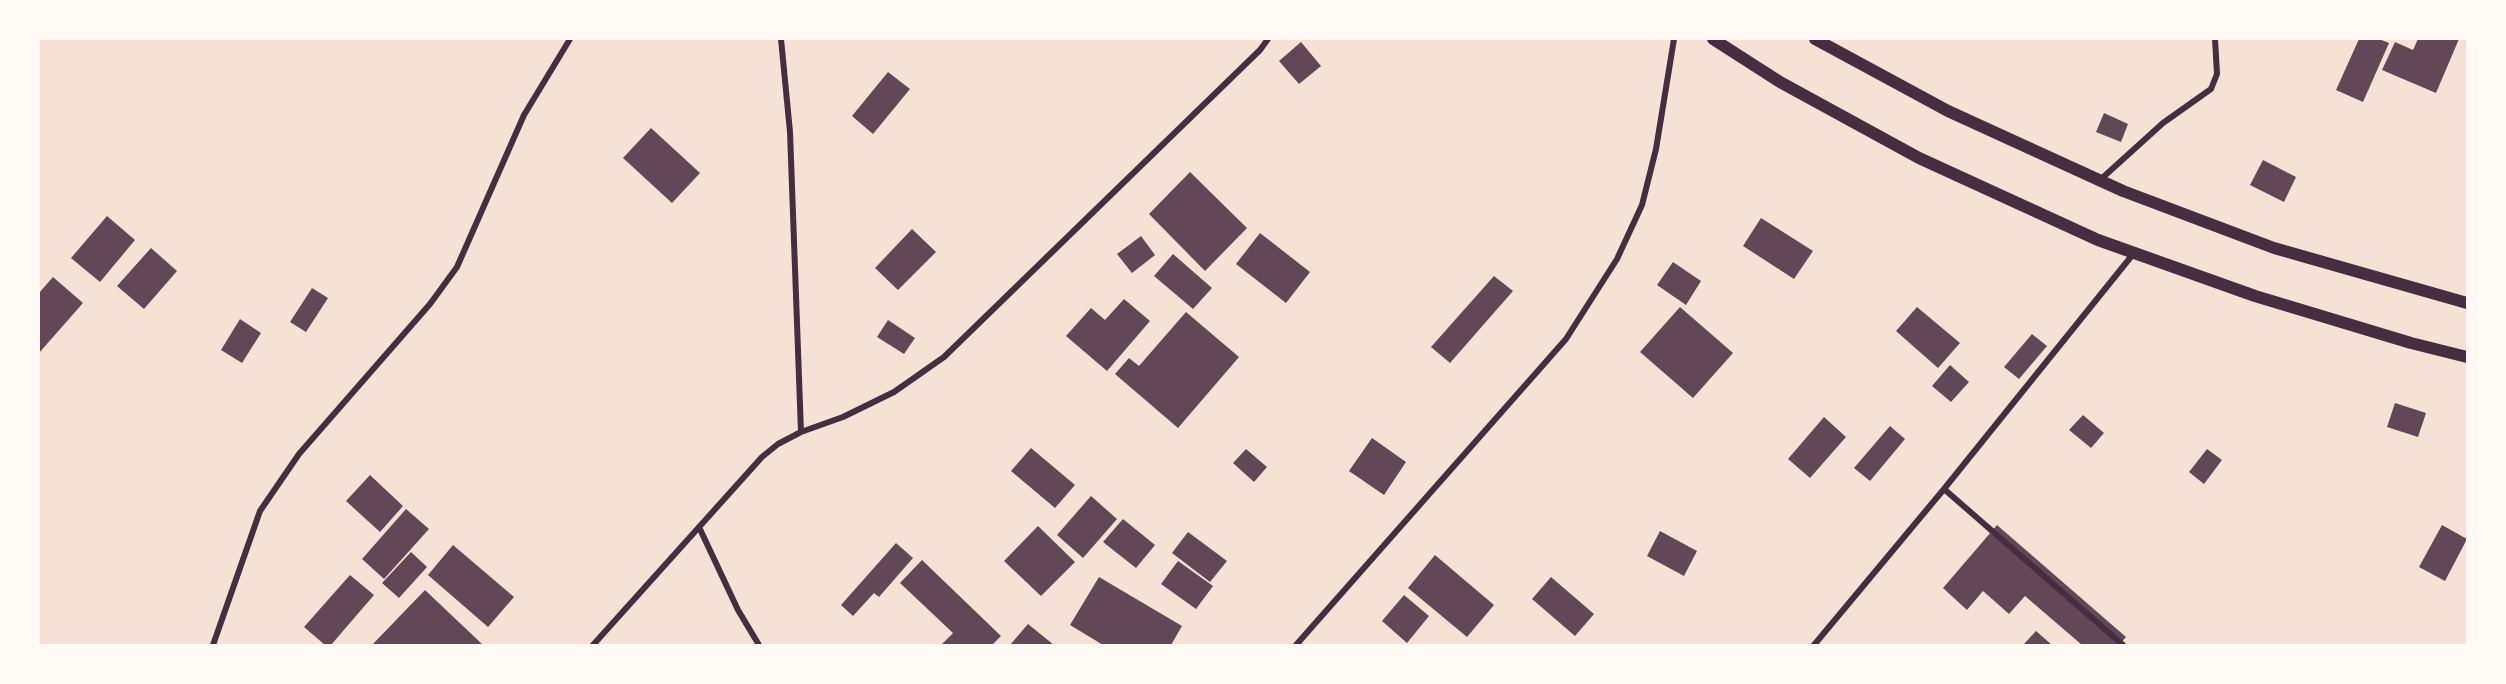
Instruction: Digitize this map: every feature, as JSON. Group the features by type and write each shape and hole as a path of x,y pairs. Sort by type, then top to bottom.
{"main road":[{"path":"1713,39 1791,88 1919,158 2098,240 2255,296 2411,343 2467,357"},
{"path":"1815,39 1948,111 2099,180 2274,248 2431,295 2467,303"}],"street":[{"path":"213,645 260,511 299,454 430,304 457,267 524,115 570,39"},
{"path":"781,39 790,132 801,432"},
{"path":"593,645 762,457 778,444 801,432 843,417 894,392 944,357 1252,58 1268,39"},
{"path":"1296,645 1566,339 1617,259 1642,205 1656,149 1674,39"},
{"path":"2099,180 2163,123 2211,89 2217,74 2215,39"},
{"path":"1814,645 1944,489 2134,253"},
{"path":"1944,489 2123,645"},
{"path":"699,527 738,610 759,645"}],"building":[{"path":"2359,39 2379,39 2389,43 2363,102 2336,90"},
{"path":"2418,39 2459,39 2436,93 2382,70 2395,42 2413,50"},
{"path":"1301,42 1321,66 1299,84 1279,61"},
{"path":"888,72 910,89 873,134 852,116"},
{"path":"2104,113 2128,124 2121,142 2096,132"},
{"path":"651,128 700,173 672,203 623,158"},
{"path":"2263,160 2296,177 2284,202 2250,185"},
{"path":"1190,172 1247,228 1205,271 1149,214"},
{"path":"107,216 135,240 100,282 71,258"},
{"path":"1761,218 1813,251 1794,279 1743,246"},
{"path":"912,229 936,252 898,290 875,268"},
{"path":"1260,233 1310,272 1286,303 1236,264"},
{"path":"1141,236 1155,255 1132,273 1117,254"},
{"path":"151,248 177,271 144,309 117,286"},
{"path":"1173,254 1212,288 1193,309 1154,276"},
{"path":"1673,262 1701,281 1686,305 1657,285"},
{"path":"1494,276 1513,291 1450,363 1431,347"},
{"path":"53,277 83,303 39,353 39,293"},
{"path":"312,288 328,298 306,332 290,322"},
{"path":"1124,299 1150,321 1107,371 1066,336 1091,308 1105,320"},
{"path":"1680,307 1733,353 1693,398 1640,352"},
{"path":"1917,307 1960,343 1938,368 1896,331"},
{"path":"1186,312 1239,357 1178,428 1115,374 1129,358 1139,366"},
{"path":"240,319 261,333 242,363 221,350"},
{"path":"888,320 915,338 904,354 877,337"},
{"path":"2032,334 2047,346 2019,379 2004,367"},
{"path":"1950,365 1969,382 1951,402 1932,386"},
{"path":"2395,403 2426,413 2418,437 2387,427"},
{"path":"2083,415 2104,433 2091,448 2069,430"},
{"path":"1824,417 1846,437 1810,478 1788,459"},
{"path":"1890,426 1905,439 1870,481 1854,468"},
{"path":"1372,438 1406,462 1384,495 1349,471"},
{"path":"1031,448 1075,485 1055,508 1011,471"},
{"path":"1246,449 1267,467 1254,482 1233,463"},
{"path":"2207,449 2222,460 2204,484 2189,472"},
{"path":"370,475 403,506 380,532 346,501"},
{"path":"1091,496 1117,519 1083,558 1057,535"},
{"path":"406,509 429,529 384,579 362,559"},
{"path":"1123,519 1155,545 1136,568 1103,542"},
{"path":"1997,525 2126,637 2119,645 2082,645 2025,596 2009,614 1983,591 1967,610 1943,588"},
{"path":"2442,525 2467,539 2445,581 2419,567"},
{"path":"1038,526 1075,562 1041,596 1004,561"},
{"path":"1660,531 1697,551 1684,576 1647,556"},
{"path":"1188,532 1227,561 1210,582 1172,553"},
{"path":"896,543 913,558 879,597 874,593 853,616 841,605"},
{"path":"453,545 514,597 488,627 428,575"},
{"path":"411,552 427,567 399,598 382,583"},
{"path":"1435,555 1494,605 1467,637 1408,588"},
{"path":"922,560 1001,636 992,645 941,645 953,633 900,583"},
{"path":"1178,561 1213,586 1196,609 1161,584"},
{"path":"350,575 374,595 331,645 325,645 304,627"},
{"path":"1099,577 1182,626 1171,645 1103,645 1070,625"},
{"path":"1551,577 1594,614 1575,636 1532,599"},
{"path":"425,590 483,645 372,645"},
{"path":"1404,595 1429,616 1407,643 1382,621"},
{"path":"1028,624 1054,645 1010,645"},
{"path":"2036,631 2052,645 2023,645"}]}
